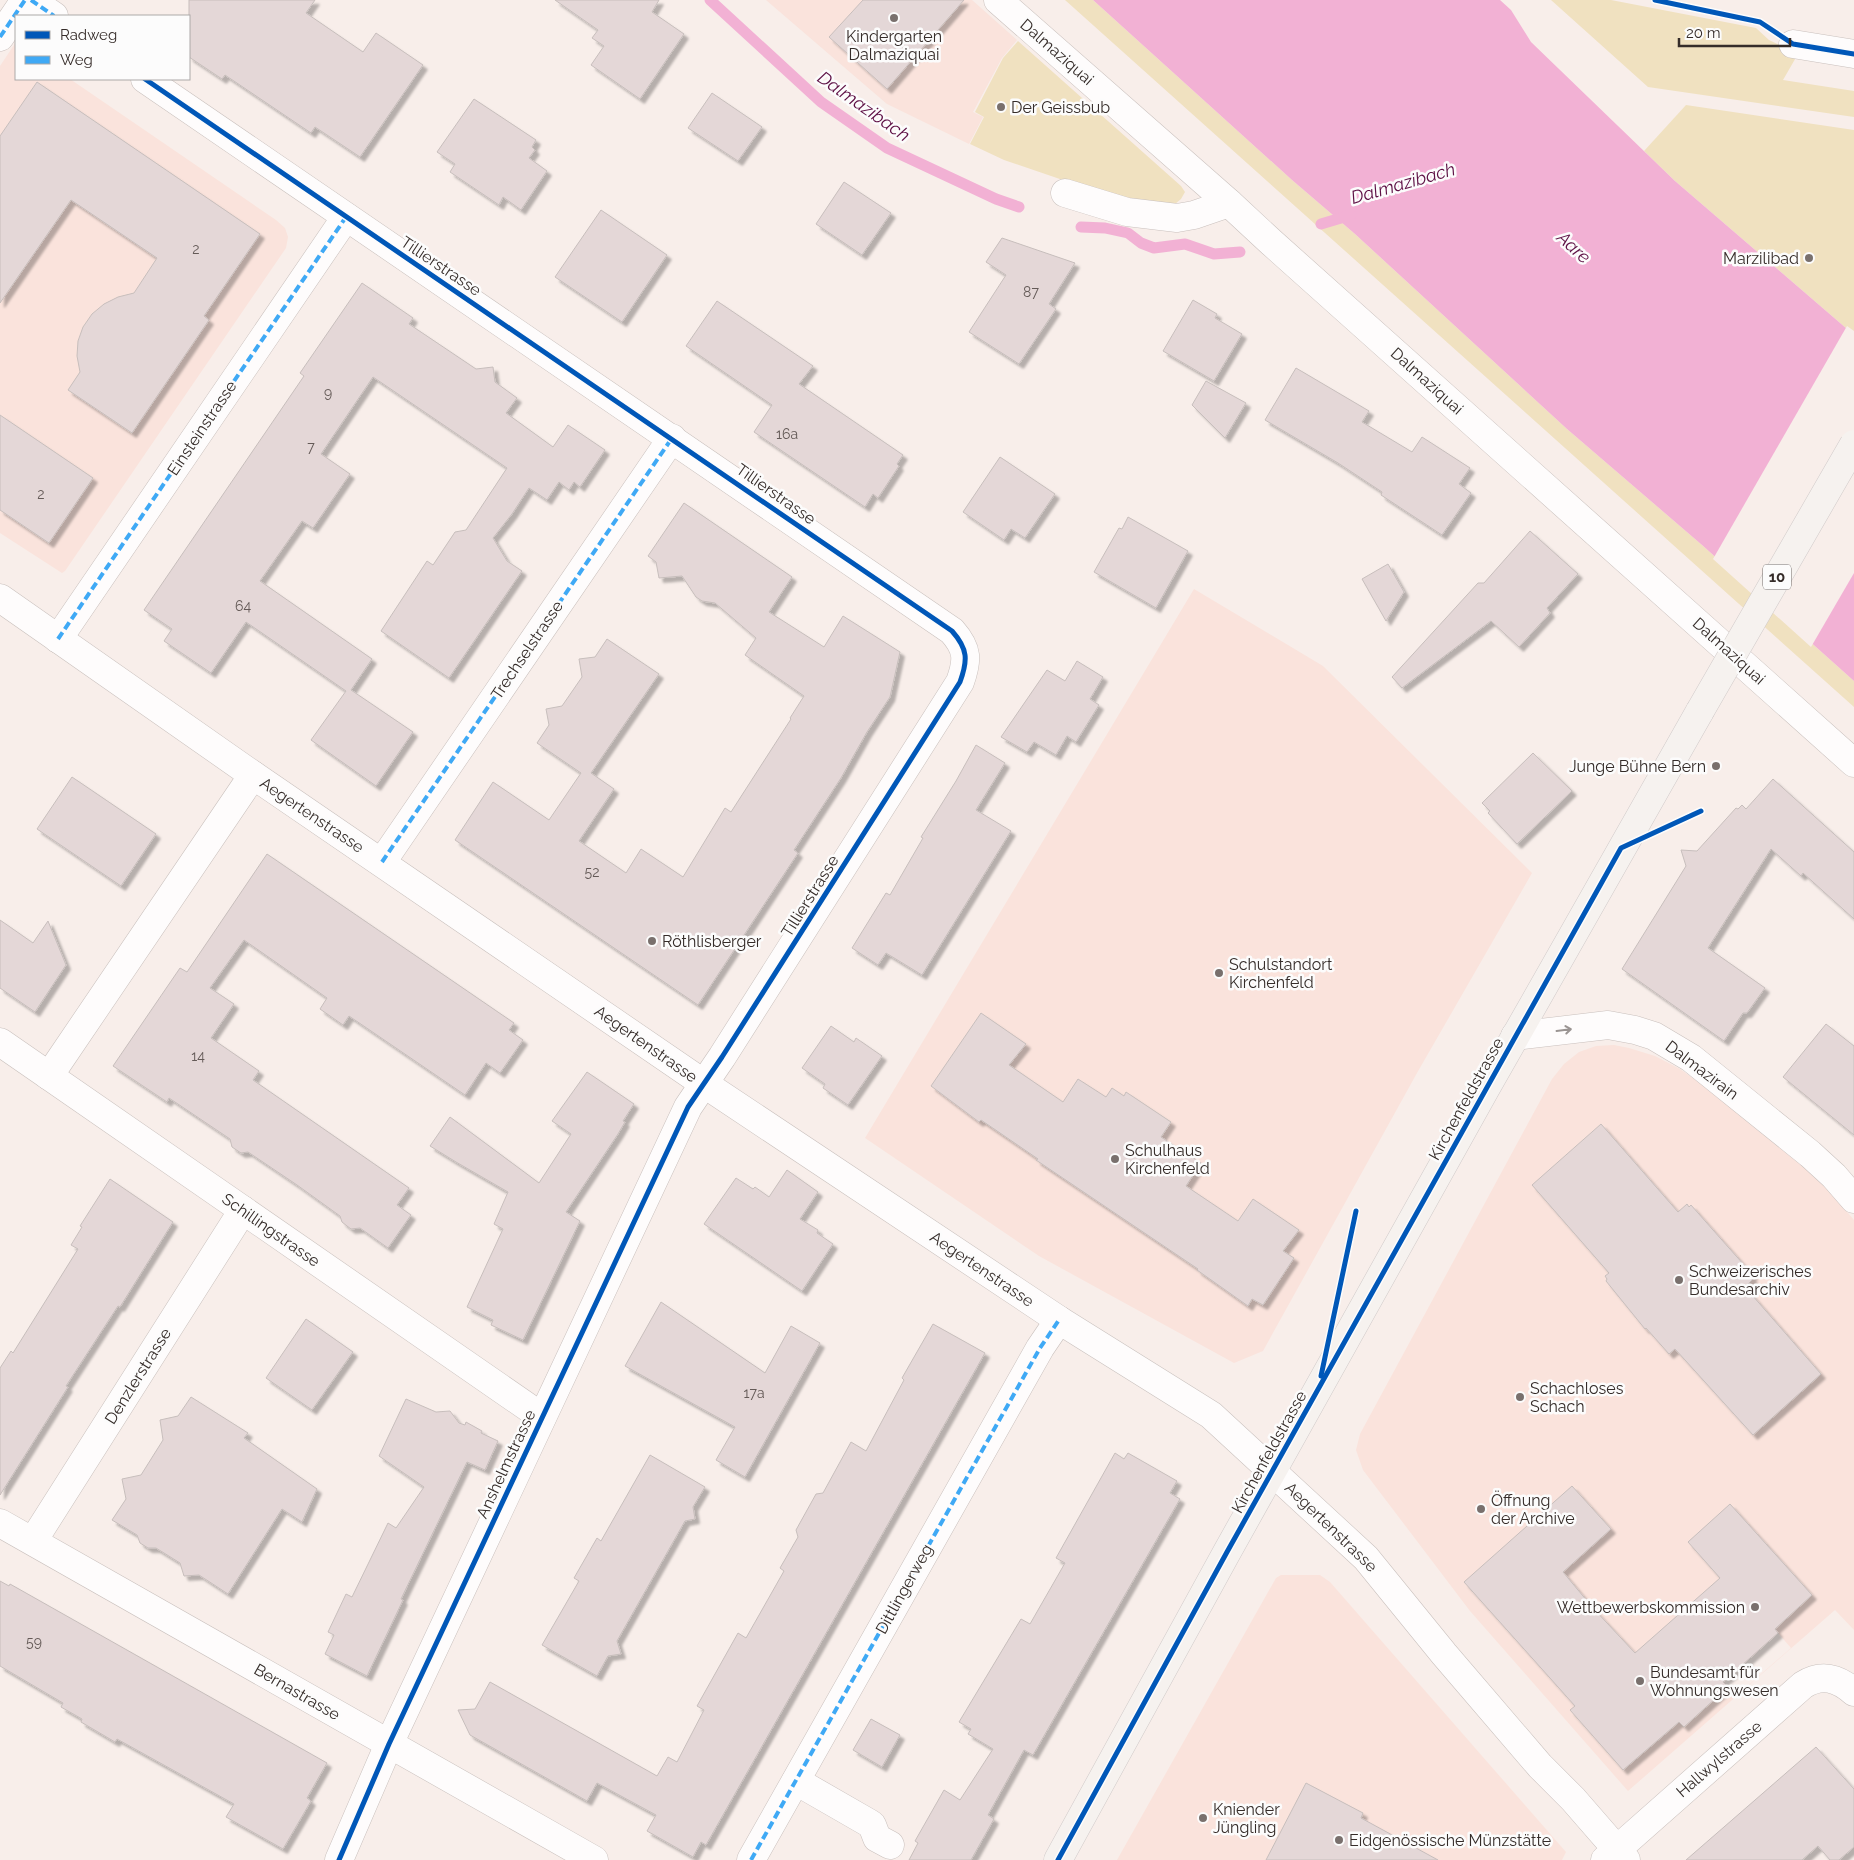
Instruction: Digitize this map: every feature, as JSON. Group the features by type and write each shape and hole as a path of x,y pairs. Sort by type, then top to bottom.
{"main road":[{"name":"Kirchenfeldstrasse","path":"1058,1860 1515,1036 1854,444"}],"street":[{"path":"0,37 25,0"},
{"path":"31,0 53,15"},
{"name":"Dalmaziquai","path":"998,0 1229,203 1854,763"},
{"path":"1792,44 1854,54"},
{"name":"Tillierstrasse","path":"146,80 672,438 952,631 960,640 965,652 966,666 960,682 704,1083"},
{"path":"1064,193 1127,212 1177,218 1194,215 1229,203"},
{"name":"Einsteinstrasse","path":"58,639 346,217"},
{"name":"Trechselstrasse","path":"382,862 672,438"},
{"name":"Aegertenstrasse","path":"0,598 253,775 704,1083 1059,1320 1211,1415 1273,1470 1366,1558 1540,1766 1573,1798 1616,1856"},
{"name":"Aegertenstrasse","path":"49,1076 253,775"},
{"name":"Dalmazirain","path":"1515,1036 1596,1025 1619,1026 1646,1033 1673,1046 1691,1058 1810,1154 1854,1198"},
{"name":"Schillingstrasse","path":"0,1042 542,1417"},
{"name":"Anshelmstrasse","path":"339,1860 389,1744 542,1417 688,1107 704,1083"},
{"name":"Denzlerstrasse","path":"33,1542 243,1210"},
{"name":"Dittlingerweg","path":"751,1860 1040,1348 1059,1320"},
{"name":"Bernastrasse","path":"0,1522 594,1860"},
{"name":"Hallwylstrasse","path":"1616,1856 1803,1685 1822,1677 1830,1678 1848,1687"},
{"path":"796,1781 872,1825 877,1838 890,1846"}],"shaded area":[{"path":"766,0 972,0 1017,40 1002,58 973,112 983,117 969,144 887,104"},
{"path":"1065,0 1093,0 1292,180 1355,234 1567,429 1702,545 1854,681 1854,707"},
{"path":"1551,0 1611,0 1756,28 1769,40 1798,54 1783,80 1854,91 1854,117 1648,87"},
{"path":"1018,41 1181,186 1185,192 1181,199 1175,204 1130,201 1004,160 970,144 984,117 975,112 1003,58"},
{"path":"15,44 15,80 71,80 276,220 285,228 288,237 286,248 62,573 0,533 0,66"},
{"name":"Marzilibad","path":"1686,105 1854,130 1854,335 1675,181 1644,151"},
{"name":"Schulstandort Kirchenfeld","path":"1194,589 1323,666 1532,873 1417,1073 1263,1351 1234,1363 1039,1256 865,1138"},
{"path":"1614,1045 1629,1048 1655,1056 1680,1069 1807,1170 1829,1191 1854,1220 1854,1630 1835,1610 1628,1791 1470,1611 1363,1470 1356,1450 1360,1434 1552,1079 1564,1064 1579,1052 1596,1046","holes":["1778,1633 1791,1648 1736,1696 1724,1682"]},
{"path":"1281,1575 1320,1575 1330,1582 1566,1852 1562,1860 1117,1860 1276,1578"}],"water":[{"name":"Aare","path":"1093,0 1500,0 1511,10 1531,42 1675,181 1854,335 1854,681 1702,545 1567,429 1355,234 1292,180"}],"pier":[{"path":"1847,326 1854,331 1854,573 1811,647 1713,559"}],"building":[{"path":"189,0 315,0 306,13 363,52 376,33 423,65 360,157 315,127 311,133 225,75 222,79 190,58"},
{"path":"555,0 659,0 652,12 684,34 640,99 591,65 604,46 592,38 598,30"},
{"path":"863,0 964,0 887,89 829,37"},
{"path":"37,82 260,234 204,316 209,320 132,433 68,390 80,372 77,356 78,341 83,327 92,314 104,304 118,297 134,293 157,258 71,200 0,303 0,136"},
{"path":"712,93 762,127 738,161 688,128"},
{"path":"474,99 536,140 532,147 535,150 529,158 547,171 521,210 503,197 499,205 450,172 455,164 437,152"},
{"path":"844,182 891,213 862,255 816,224"},
{"path":"601,210 667,255 622,322 555,277"},
{"path":"1002,238 1075,263 1049,304 1056,309 1019,364 969,332 1006,275 986,262"},
{"path":"362,283 413,318 409,324 476,369 493,367 495,382 517,398 506,413 553,447 568,425 605,450 580,487 574,482 569,490 559,482 547,500 529,488 493,538 507,561 522,571 449,678 381,631 427,561 433,565 455,532 466,530 507,468 373,377 321,454 350,474 313,528 302,521 260,581 372,659 351,690 413,732 376,786 311,740 346,691 246,622 211,673 164,641 172,629 144,610 304,376 300,373"},
{"path":"1193,300 1217,314 1215,318 1242,334 1214,381 1163,351"},
{"path":"717,301 813,366 799,384 903,455 897,464 899,466 878,498 873,494 865,507 754,432 772,405 686,346"},
{"path":"1296,368 1369,411 1362,422 1412,452 1422,437 1470,468 1459,484 1471,493 1442,535 1381,495 1382,492 1338,463 1265,420"},
{"path":"1206,381 1246,403 1225,438 1192,405"},
{"path":"0,415 93,478 49,543 0,510"},
{"path":"1000,457 1055,494 1025,538 1011,529 1004,540 963,512"},
{"path":"684,503 792,577 769,612 824,647 843,616 900,652 890,697 867,732 841,778 794,850 798,853 698,1005 455,840 493,782 549,820 581,773 537,743 549,725 546,709 562,706 582,677 579,659 595,657 607,639 659,674 591,773 614,789 579,841 626,873 641,849 683,877 725,808 731,812 804,696 745,655 756,638 715,603 702,601 696,597 682,576 659,578 656,562 648,556"},
{"path":"1128,517 1188,551 1156,608 1094,572 1119,528 1122,529"},
{"path":"1530,531 1578,574 1547,608 1550,613 1519,647 1491,621 1402,688 1392,677 1478,583 1484,583"},
{"path":"1388,564 1404,592 1386,621 1362,579"},
{"path":"1077,661 1103,677 1090,699 1099,705 1076,742 1067,736 1056,755 1034,742 1027,752 1001,737 1047,670 1065,681"},
{"path":"976,745 1005,763 976,810 1011,831 922,975 886,953 878,965 852,948 886,893 890,895 923,838 921,837"},
{"path":"1533,753 1572,791 1517,844 1488,813 1490,811 1482,803"},
{"path":"72,777 156,834 121,886 37,829"},
{"path":"1773,779 1854,852 1854,919 1803,873 1801,876 1771,849 1708,948 1765,988 1747,1013 1743,1013 1724,1041 1622,969 1686,866 1681,850 1697,851 1736,808 1738,809 1742,805 1746,809"},
{"path":"267,854 514,1023 509,1030 523,1040 500,1073 486,1063 465,1095 349,1016 343,1025 320,1009 327,998 244,940 210,988 234,1004 211,1038 259,1071 253,1080 409,1188 397,1205 411,1215 388,1248 360,1228 351,1229 342,1222 340,1216 297,1185 248,1152 241,1153 232,1147 230,1139 169,1098 167,1102 113,1066 180,968 187,972"},
{"path":"0,920 33,943 48,921 66,965 35,1012 0,988"},
{"name":"Schulhaus Kirchenfeld","path":"981,1013 1026,1044 1009,1065 1063,1102 1078,1079 1106,1097 1112,1088 1124,1096 1126,1092 1171,1122 1161,1137 1201,1163 1186,1186 1238,1221 1253,1199 1299,1230 1283,1251 1294,1258 1263,1305 1252,1299 1248,1306 1198,1269 1036,1160 1038,1159 981,1120 979,1122 931,1086"},
{"path":"1826,1024 1854,1046 1854,1135 1783,1077"},
{"path":"831,1026 854,1042 856,1038 882,1056 848,1105 823,1088 825,1084 802,1068"},
{"path":"587,1072 634,1104 623,1121 625,1122 618,1134 566,1212 580,1221 523,1340 491,1325 493,1320 467,1307 503,1229 494,1224 508,1192 430,1146 450,1117 539,1183 571,1134 552,1121"},
{"name":"Schweizerisches Bundesarchiv","path":"1601,1124 1678,1212 1687,1204 1689,1207 1691,1205 1753,1275 1751,1277 1753,1279 1745,1287 1821,1374 1753,1435 1675,1349 1669,1354 1645,1329 1606,1281 1605,1276 1609,1273 1532,1185"},
{"path":"787,1170 818,1192 800,1219 818,1230 817,1233 833,1244 802,1291 704,1224 736,1178 753,1189 755,1187 769,1197"},
{"path":"110,1179 173,1222 120,1307 118,1306 66,1386 68,1387 0,1495 0,1368 11,1351 13,1353 78,1249 71,1245 82,1227 80,1226"},
{"path":"661,1302 765,1373 791,1326 820,1343 745,1477 716,1460 735,1427 625,1366"},
{"path":"306,1319 353,1352 312,1410 266,1378"},
{"path":"933,1324 985,1353 706,1845 701,1842 693,1857 647,1831 656,1815 597,1783 587,1801 470,1735 458,1710 475,1709 490,1682 657,1776 668,1757 677,1762 704,1710 697,1706 738,1633 746,1638 784,1571 780,1568 798,1537 796,1530 816,1494 823,1493 851,1442 866,1451 904,1380 902,1378"},
{"path":"191,1397 248,1433 244,1438 317,1489 302,1522 282,1509 228,1594 199,1575 184,1576 180,1563 156,1548 148,1548 140,1543 137,1535 112,1520 126,1499 122,1479 141,1475 163,1440 160,1420 178,1416"},
{"path":"406,1399 436,1412 450,1411 459,1423 465,1425 466,1422 482,1431 481,1433 498,1441 485,1470 467,1462 401,1599 403,1600 367,1676 325,1654 334,1635 328,1632 346,1594 352,1597 388,1523 396,1528 424,1487 379,1456"},
{"path":"1115,1453 1124,1459 1128,1453 1177,1481 1170,1493 1180,1499 1033,1755 1024,1750 988,1815 994,1819 971,1860 909,1860 918,1843 915,1841 944,1790 960,1800 993,1749 968,1734 971,1729 959,1722 1021,1619 1030,1624 1065,1563 1056,1558"},
{"path":"650,1455 705,1487 693,1507 695,1519 685,1521 617,1641 621,1654 608,1656 597,1676 542,1645 579,1581 574,1578 597,1538 601,1541"},
{"path":"1572,1486 1611,1529 1563,1572 1635,1653 1720,1578 1688,1542 1730,1504 1812,1595 1775,1629 1778,1633 1723,1682 1728,1687 1684,1727 1679,1722 1623,1770 1570,1710 1575,1706 1464,1582"},
{"path":"0,1581 9,1586 10,1584 327,1763 307,1798 311,1801 283,1849 226,1817 234,1804 117,1739 115,1742 81,1722 82,1719 61,1707 63,1703 0,1666"},
{"path":"871,1719 900,1735 882,1767 853,1750"},
{"path":"1816,1747 1854,1789 1854,1847 1839,1860 1830,1860 1818,1846 1802,1860 1686,1860"},
{"name":"Eidgenössische Münzstätte","path":"1306,1783 1363,1813 1361,1818 1438,1860 1266,1860"}],"waterway":[{"name":"Dalmazibach","path":"710,0 821,102 887,148 996,199 1019,207"},
{"name":"Dalmazibach","path":"1321,224 1351,215"},
{"name":"Dalmazibach","path":"1081,227 1105,228 1128,233 1141,243 1154,248 1185,244 1214,254 1240,252"}],"marked path":[{"path":"0,37 25,0"},
{"path":"31,0 53,15"},
{"path":"58,639 346,217"},
{"path":"382,862 672,438"},
{"path":"751,1860 1040,1348 1059,1320"}],"cycle path":[{"path":"1655,0 1760,22 1793,44 1854,54"},
{"path":"146,80 952,631 961,643 965,655 960,682 722,1057 688,1107 389,1744 339,1860"},
{"path":"1058,1860 1227,1552 1621,848 1701,811"},
{"path":"1321,1376 1356,1211"}],"place":[{"name":"Kindergarten Dalmaziquai","path":"894,18"},
{"name":"Der Geissbub","path":"1001,107"},
{"name":"Marzilibad","path":"1809,258"},
{"name":"Junge Bühne Bern","path":"1716,766"},
{"name":"Röthlisberger","path":"652,941"},
{"name":"Schulstandort Kirchenfeld","path":"1219,973"},
{"name":"Schulhaus Kirchenfeld","path":"1115,1159"},
{"name":"Schweizerisches Bundesarchiv","path":"1679,1280"},
{"name":"Schachloses Schach","path":"1520,1397"},
{"name":"Öffnung der Archive","path":"1481,1509"},
{"name":"Wettbewerbskommission","path":"1755,1607"},
{"name":"Bundesamt für Wohnungswesen","path":"1640,1681"},
{"name":"Kniender Jüngling","path":"1203,1818"},
{"name":"Eidgenössische Münzstätte","path":"1339,1840"}]}
